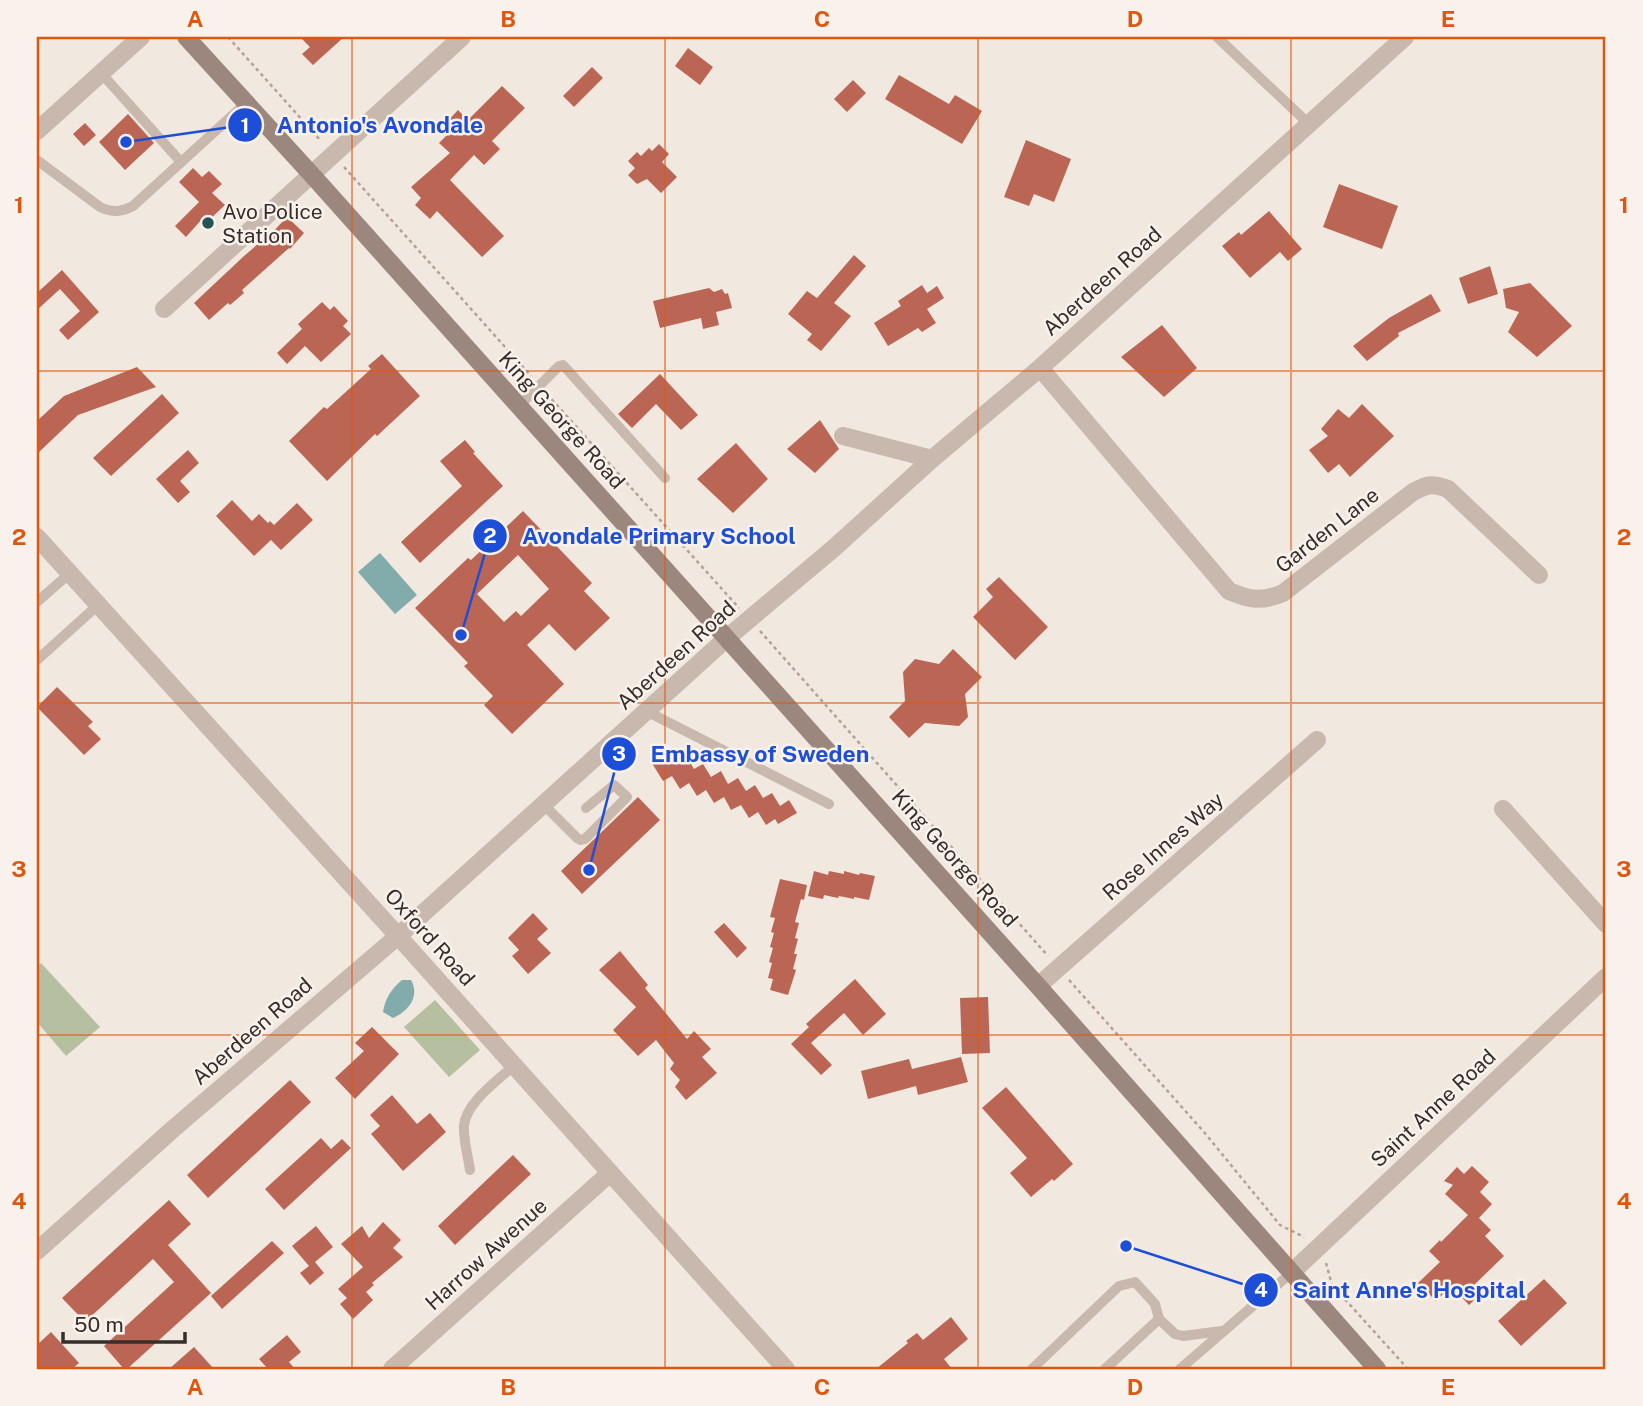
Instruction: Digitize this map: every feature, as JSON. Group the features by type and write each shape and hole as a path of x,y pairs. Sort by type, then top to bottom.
{"main road":[{"name":"King George Road","path":"186,37 727,638 1377,1369"}],"street":[{"path":"37,131 141,37"},
{"path":"164,309 462,37"},
{"name":"Aberdeen Road","path":"37,1251 173,1129 398,936 727,638 1040,368 1405,37"},
{"name":"Garden Lane","path":"1040,368 1229,591 1243,597 1271,598 1283,593 1413,492 1426,485 1448,489 1539,575"},
{"path":"842,436 932,459"},
{"name":"Oxford Road","path":"37,537 786,1369"},
{"name":"Rose Innes Way","path":"1038,986 1317,740"},
{"path":"1503,809 1606,924"},
{"name":"Saint Anne Road","path":"1291,1273 1606,977"},
{"name":"Harrow Awenue","path":"392,1369 610,1173"}],"lane":[{"path":"1217,37 1309,124"},
{"path":"101,73 181,162"},
{"path":"37,160 100,207 110,211 123,211 133,206 246,103"},
{"path":"519,406 563,365 665,478"},
{"path":"37,602 70,573"},
{"path":"37,660 99,605"},
{"path":"648,712 830,804"},
{"path":"544,805 581,840 627,797 614,785 586,808"},
{"path":"470,1170 464,1126 468,1112 514,1065"},
{"path":"1180,1369 1291,1273"},
{"path":"1032,1369 1119,1286 1135,1282 1155,1304 1159,1319 1175,1334 1183,1336 1223,1331"},
{"path":"1105,1369 1159,1319"}],"path":[{"path":"228,37 1059,968 1204,1132 1280,1225 1304,1237 1326,1263 1332,1284 1408,1369"}],"green space":[{"path":"41,963 100,1027 66,1056 37,1022 37,967"},
{"path":"435,1000 480,1050 449,1077 404,1027"}],"water":[{"path":"380,553 417,595 395,614 358,572"},
{"path":"402,980 411,980 413,997 408,1007 393,1018 383,1012 384,1007 389,995"}],"building":[{"path":"300,37 344,37 313,65 302,54 310,47"},
{"path":"688,48 713,67 700,85 675,66"},
{"path":"592,67 603,78 574,107 563,96"},
{"path":"899,75 949,104 955,95 982,111 962,144 885,99"},
{"path":"853,80 866,93 847,112 834,99"},
{"path":"502,86 525,108 492,141 500,149 484,165 474,155 450,180 504,236 482,257 437,211 430,219 415,205 421,198 411,187 450,153 439,143 451,131 444,125 458,110 468,120"},
{"path":"128,114 154,143 125,170 99,142"},
{"path":"85,123 96,135 84,146 73,134"},
{"path":"1026,140 1071,159 1054,202 1034,194 1029,206 1004,197"},
{"path":"659,144 669,154 662,162 677,177 661,193 647,179 637,184 628,175 635,168 628,161 637,152 641,156 649,148 652,151"},
{"path":"193,168 202,177 209,171 222,184 212,193 225,205 207,222 203,218 186,237 175,226 199,202 179,182"},
{"path":"1339,184 1398,206 1382,249 1323,227"},
{"path":"1269,211 1302,249 1288,261 1280,252 1250,278 1222,246 1239,232 1241,235"},
{"path":"287,217 304,233 290,249 242,290 244,293 209,320 194,303"},
{"path":"854,255 866,266 834,303 851,316 821,351 807,340 812,334 788,314 807,291 817,298"},
{"path":"1490,266 1498,294 1468,304 1459,278"},
{"path":"62,270 99,312 68,340 59,330 80,311 60,289 37,310 37,293"},
{"path":"1530,283 1572,326 1537,357 1508,332 1519,312 1506,308 1503,289"},
{"path":"922,285 927,293 937,286 944,298 927,309 936,323 922,332 918,328 888,346 874,323 901,306 898,301"},
{"path":"709,288 714,292 722,289 725,294 728,293 732,308 716,312 719,325 703,329 701,318 660,328 653,301"},
{"path":"1431,294 1441,311 1398,333 1399,336 1367,361 1353,346 1389,318"},
{"path":"322,302 330,310 334,306 348,321 343,326 351,334 321,362 305,346 287,364 277,353 302,329 298,324"},
{"path":"1162,325 1197,368 1164,397 1121,357"},
{"path":"382,354 420,396 377,436 375,434 327,481 289,441 324,407 327,409 371,369 368,366"},
{"path":"137,367 156,387 78,415 37,454 37,421 64,396"},
{"path":"660,374 698,415 681,430 656,404 632,428 618,414"},
{"path":"162,394 179,413 111,476 93,458"},
{"path":"1362,404 1394,436 1350,477 1339,464 1328,473 1309,450 1328,436 1321,429 1338,409 1349,418"},
{"path":"820,420 839,449 815,473 787,449"},
{"path":"465,440 475,452 473,453 503,486 420,563 401,542 462,486 440,461"},
{"path":"736,443 768,479 733,513 697,479"},
{"path":"188,450 199,463 180,481 190,492 178,503 156,479"},
{"path":"232,500 252,521 259,514 274,525 297,503 313,520 281,550 271,540 254,556 216,516"},
{"path":"523,511 592,583 584,591 610,618 575,651 549,624 527,645 564,684 512,734 484,705 493,696 464,666 468,663 415,608 468,558 471,560","holes":["518,555 549,589 521,616 516,611 504,622 477,594"]},
{"path":"999,577 1048,627 1015,660 973,617 993,597 986,589"},
{"path":"953,649 982,677 965,694 968,717 959,726 925,723 909,738 889,717 905,701 903,672 915,659 939,664"},
{"path":"57,687 93,722 88,726 101,739 84,755 37,707"},
{"path":"669,749 676,762 686,756 694,769 703,764 711,777 721,771 728,784 738,778 746,791 755,785 763,798 772,793 780,806 789,800 797,813 778,824 775,819 766,825 758,812 749,818 741,805 731,810 724,797 714,803 706,790 697,796 689,783 680,789 672,776 663,781 650,760"},
{"path":"638,797 660,820 582,894 561,871"},
{"path":"814,871 828,875 829,871 844,874 844,871 875,876 869,900 808,896"},
{"path":"780,879 807,885 795,922 799,923 793,969 796,970 788,995 770,990 773,979 768,978 773,948 770,947 774,933 771,932 775,918 770,917"},
{"path":"533,913 548,929 537,939 551,953 528,974 512,956 519,950 508,938"},
{"path":"724,923 747,948 737,958 714,932"},
{"path":"620,951 648,985 645,988 687,1039 694,1031 711,1049 702,1057 717,1073 686,1100 675,1087 680,1080 670,1069 674,1063 656,1040 638,1056 613,1030 636,1007 599,970"},
{"path":"855,979 886,1014 863,1035 844,1013 811,1043 832,1065 821,1075 791,1044 809,1027 806,1024"},
{"path":"988,997 990,1053 962,1054 960,998"},
{"path":"372,1027 399,1054 355,1099 335,1078 364,1051 355,1043"},
{"path":"961,1057 968,1082 918,1095 916,1086 868,1099 861,1071 909,1059 912,1069"},
{"path":"290,1080 311,1102 208,1198 187,1175"},
{"path":"1006,1087 1073,1164 1031,1197 1010,1173 1027,1158 982,1108"},
{"path":"392,1095 417,1124 430,1113 446,1132 403,1171 371,1134 380,1126 370,1115"},
{"path":"321,1138 331,1149 342,1139 351,1148 284,1210 265,1189"},
{"path":"513,1155 531,1174 455,1245 438,1226"},
{"path":"1472,1166 1489,1182 1480,1192 1492,1204 1479,1218 1491,1230 1485,1236 1504,1256 1474,1285 1481,1293 1469,1305 1451,1286 1436,1301 1418,1283 1440,1262 1429,1251 1468,1215 1445,1194 1453,1185 1444,1181 1457,1167 1464,1174"},
{"path":"169,1200 191,1224 168,1245 211,1293 124,1369 104,1346 174,1282 153,1259 85,1322 62,1298"},
{"path":"383,1222 401,1240 393,1248 403,1257 372,1283 374,1285 366,1292 373,1300 353,1319 340,1304 347,1298 338,1289 363,1267 341,1244 362,1226 369,1238"},
{"path":"316,1226 333,1247 315,1262 324,1273 310,1285 300,1273 309,1266 292,1246"},
{"path":"272,1241 284,1253 222,1309 211,1296"},
{"path":"1544,1279 1567,1303 1521,1346 1498,1321"},
{"path":"951,1317 968,1339 944,1359 952,1369 876,1369 917,1333 923,1340"},
{"path":"51,1332 79,1363 72,1369 37,1369 37,1345"},
{"path":"287,1335 301,1352 289,1362 295,1369 268,1369 259,1359"},
{"path":"194,1347 214,1369 169,1369"}],"place":[{"name":"Antonio's Avondale","path":"126,142"},
{"name":"Avo Police Station","path":"208,223"},
{"name":"Avondale Primary School","path":"461,635"},
{"name":"Embassy of Sweden","path":"589,870"},
{"name":"Saint Anne's Hospital","path":"1126,1246"}]}
